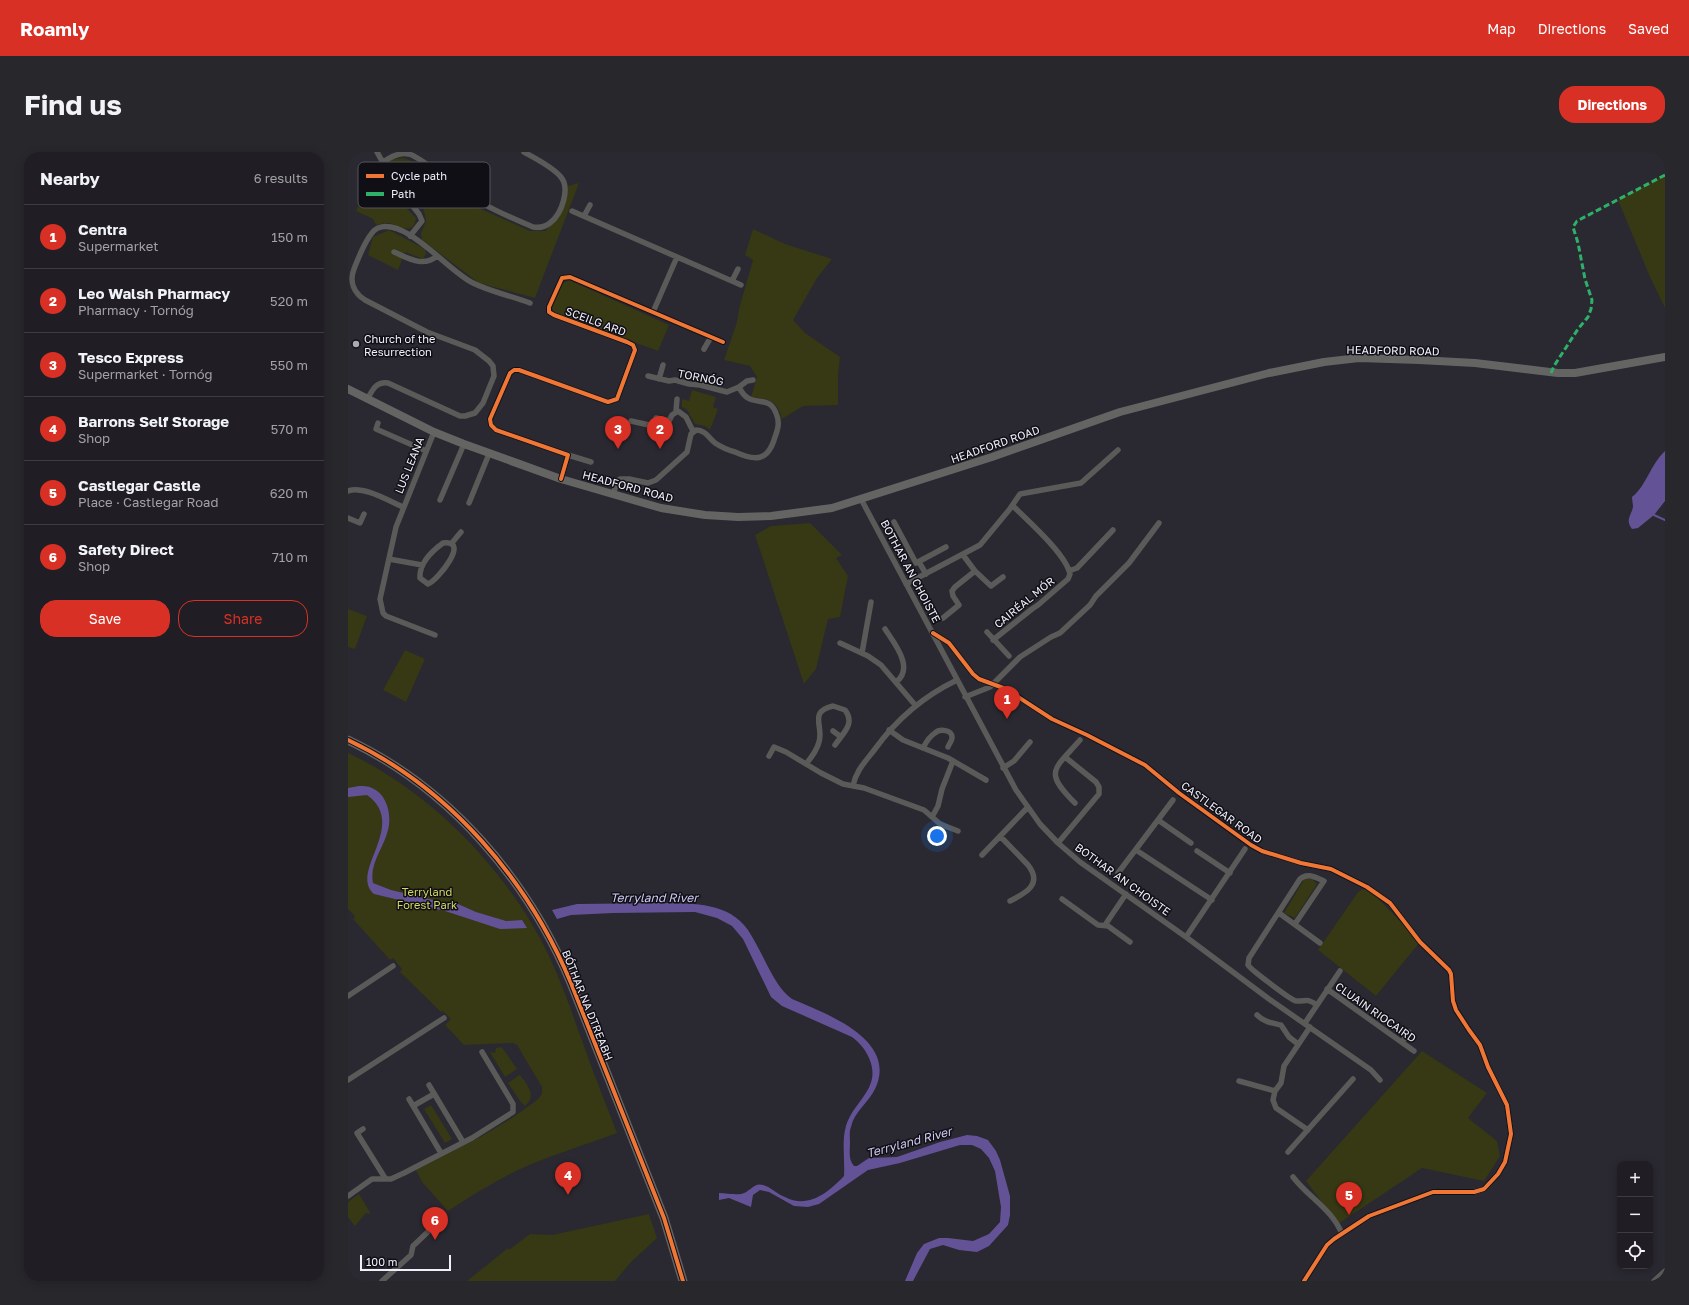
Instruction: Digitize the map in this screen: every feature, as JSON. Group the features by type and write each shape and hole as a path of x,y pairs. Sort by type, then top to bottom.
{"highway":[{"name":"BÓTHAR NA DTREABH","path":"348,740 368,750 406,775 460,818 504,866 539,918 571,983 664,1218 683,1281"}],"main road":[{"name":"HEADFORD ROAD","path":"348,389 434,432 489,454 562,479 661,508 705,515 738,517 771,516 832,508 1008,452 1120,412 1269,373 1324,362 1359,358 1419,360 1475,363 1558,373 1575,373 1665,357"}],"street":[{"path":"377,152 383,162 396,155 408,154 422,162"},
{"path":"490,207 538,228 555,219 565,196 565,182 554,170 524,152"},
{"path":"584,216 590,206"},
{"path":"410,236 422,221 414,208"},
{"path":"572,211 741,285"},
{"path":"368,398 376,385 386,382 460,416 465,416 475,413 481,406 494,376 493,366 482,354 427,332 365,300 355,291 351,280 353,272 373,232 376,229 388,227 410,236 473,283 530,303"},
{"path":"394,252 418,262 428,261 437,256"},
{"path":"653,312 678,257"},
{"path":"732,281 738,270"},
{"name":"SCEILG ARD","path":"591,462 496,430 491,425 490,419 510,373 514,370 608,402 617,399 635,350 633,345 554,316 549,312 549,307 562,278 570,277 723,342"},
{"path":"704,349 711,337"},
{"name":"TORNÓG","path":"659,379 663,365"},
{"name":"TORNÓG","path":"648,376 668,381 675,380 700,385 727,392 739,387 747,381 754,380"},
{"name":"TORNÓG","path":"693,431 703,431 721,446 747,458 756,458 767,453 777,430 777,414 773,407 767,403 753,401 746,398 739,387"},
{"path":"631,421 668,429 669,421 676,411 677,399"},
{"path":"613,495 617,482 620,479 629,479 648,483 656,480 687,452 693,431 684,415 676,411"},
{"path":"656,418 669,421"},
{"path":"378,423 376,429 426,451"},
{"name":"LUS LEANA","path":"434,432 396,527 380,599 383,613 392,620 426,630 435,635"},
{"path":"440,500 464,444"},
{"path":"906,584 963,555 983,542 1013,506 1020,494 1081,483 1118,450"},
{"path":"469,503 489,454"},
{"path":"562,479 568,455"},
{"name":"LUS LEANA","path":"348,491 354,489 366,491 403,507"},
{"name":"BOTHAR AN CHOISTE","path":"861,499 1004,768 1027,808 1058,843 1080,862 1186,937 1269,999 1371,1070 1380,1080"},
{"path":"1013,506 1053,547 1069,571 1077,568 1113,530"},
{"path":"348,518 360,523 364,514"},
{"path":"894,522 916,563 919,562 926,574"},
{"path":"965,697 995,684 1020,657 1051,637 1060,633 1090,605 1096,596 1129,563 1159,523"},
{"path":"451,544 461,532"},
{"path":"446,543 451,544 454,550 452,558 432,582 426,583 420,578 422,566 439,546 446,543"},
{"path":"919,562 946,548"},
{"path":"963,555 975,571 991,586 1003,577"},
{"path":"389,559 422,566"},
{"path":"943,618 959,605 953,596 952,591 975,571"},
{"name":"CAIRÉAL MÓR","path":"994,640 1068,579 1069,571"},
{"path":"862,653 871,602"},
{"path":"885,629 905,666 903,675 896,682"},
{"name":"CAIRÉAL MÓR","path":"987,632 1000,644 1009,656"},
{"name":"CASTLEGAR ROAD","path":"933,633 952,646 973,674 979,679 1006,689 1052,719 1087,735 1145,766 1179,793 1251,845 1262,851 1301,863 1331,868 1367,887 1390,903 1420,942 1449,970 1451,974 1453,1001 1456,1010 1480,1044 1488,1067 1507,1105 1511,1134 1505,1162 1498,1174 1484,1189 1474,1192 1433,1192 1369,1216 1327,1245 1304,1281"},
{"path":"840,643 862,653 881,665 916,706"},
{"path":"853,786 858,771 889,730 916,706 957,680"},
{"path":"806,764 819,742 819,714 823,710 834,706 840,707 848,714 849,724 847,730 835,745"},
{"path":"889,730 903,740 953,761 986,780"},
{"path":"923,748 933,734 941,730 951,734 952,738 948,747"},
{"path":"832,731 841,737"},
{"path":"1076,803 1055,780 1057,767 1080,740"},
{"path":"1004,768 1014,761 1030,742"},
{"path":"769,756 774,747 786,752 836,781 883,795 924,810 940,824 958,831"},
{"path":"1058,843 1098,794 1099,788 1096,782 1065,757"},
{"path":"932,817 938,806 942,789 953,761"},
{"path":"1118,873 1173,800"},
{"path":"982,855 1027,808"},
{"path":"1158,820 1191,842"},
{"path":"1000,836 1028,865 1032,870 1033,875 1032,885 1029,890 1010,901"},
{"path":"1186,937 1245,849"},
{"path":"1136,850 1212,900"},
{"path":"1197,851 1230,873"},
{"path":"1295,924 1324,881 1312,876 1303,876 1249,958 1248,965 1294,1000 1308,1000 1317,1005"},
{"path":"1105,925 1126,894"},
{"path":"1062,900 1098,925 1105,925 1130,942"},
{"path":"1279,912 1320,942"},
{"path":"348,996 393,966"},
{"name":"CLUAIN RIOCAIRD","path":"1275,1091 1281,1083 1284,1066 1298,1044 1317,1005 1340,971"},
{"name":"CLUAIN RIOCAIRD","path":"1327,989 1414,1051"},
{"path":"1257,1015 1270,1023 1281,1025 1289,1037 1298,1044"},
{"path":"348,1080 444,1018"},
{"path":"1402,1042 1409,1032"},
{"path":"348,1196 372,1179 395,1178 463,1142 511,1114 514,1104 482,1052"},
{"path":"1288,1152 1353,1079"},
{"path":"1239,1081 1275,1091 1273,1100 1276,1108 1308,1130"},
{"path":"429,1085 463,1142"},
{"path":"413,1106 434,1094"},
{"path":"409,1099 441,1153"},
{"path":"363,1129 357,1133 385,1178"},
{"path":"1292,1177 1303,1190 1327,1210 1338,1224 1342,1234"},
{"path":"382,1281 411,1255 413,1246 432,1228"},
{"path":"1654,1281 1665,1271"}],"green space":[{"path":"402,158 414,162 387,162 386,160"},
{"path":"1665,175 1665,308 1650,277 1618,200"},
{"path":"579,183 535,298 479,283 422,240 421,233 426,221 423,208 479,208 530,231 545,231 559,217 568,186"},
{"path":"358,207 407,208 416,218 415,224 409,228 388,223 376,225 373,219 356,211"},
{"path":"753,229 785,244 832,259 817,278 793,320 805,333 840,357 838,376 838,405 803,406 782,419 775,404 768,400 751,397 757,377 750,366 724,360 737,322 739,309 753,260 745,255"},
{"path":"389,230 425,249 426,254 423,259 405,252 398,270 368,255 373,237"},
{"path":"569,280 669,325 658,351 555,313 552,306 562,284"},
{"path":"692,390 716,397 713,407 718,409 710,430 705,426 695,424 687,410 682,407 682,399 689,401"},
{"path":"810,523 842,555 836,558 848,576 840,617 828,619 816,669 804,684 755,535 771,526"},
{"path":"348,609 367,616 355,649 348,647"},
{"path":"405,650 425,659 406,702 383,690"},
{"name":"Terryland Forest Park","path":"348,753 379,769 409,789 438,812 490,865 513,894 532,925 554,967 617,1133 552,1156 514,1172 448,1211 422,1182 416,1170 482,1136 512,1118 537,1100 542,1094 542,1087 517,1045 513,1043 464,1045 445,1025 451,1019 443,1011 441,1012 400,972 402,969 393,958 390,960 353,919 355,916 348,909"},
{"path":"1305,878 1312,879 1317,884 1295,918 1284,913"},
{"path":"1367,887 1420,942 1376,996 1318,950 1358,892"},
{"path":"501,1047 517,1069 505,1077 490,1052 495,1053 496,1048"},
{"path":"1422,1051 1487,1093 1468,1118 1497,1141 1500,1156 1484,1181 1422,1168 1338,1224 1306,1181"},
{"path":"519,1075 526,1084 531,1095 529,1102 525,1106 508,1083"},
{"path":"431,1105 452,1139 445,1143 424,1109"},
{"path":"359,1194 371,1214 366,1213 355,1226 348,1217 348,1202"},
{"path":"649,1214 657,1238 631,1262 615,1281 467,1281 508,1248 509,1250 530,1234 552,1235"}],"shaded area":[{"path":"1665,451 1665,501 1654,515 1638,528 1632,529 1629,523 1629,518 1633,507 1632,497 1641,487 1656,462"},
{"path":"359,786 369,787 377,791 385,800 389,812 388,830 373,869 373,883 391,890 446,903 458,904 476,912 506,921 522,920 527,928 500,929 445,911 374,894 368,885 368,873 381,834 382,820 378,807 367,795 348,797 348,788"},
{"path":"664,903 710,906 731,914 748,930 775,979 781,988 792,999 839,1020 868,1042 877,1056 880,1071 875,1089 858,1112 850,1129 850,1155 854,1166 857,1166 869,1158 897,1157 940,1142 967,1135 977,1136 988,1140 996,1151 1000,1160 1010,1196 1010,1215 1008,1225 989,1246 977,1252 959,1250 943,1245 930,1249 913,1281 905,1281 917,1253 924,1244 939,1238 973,1241 989,1234 1000,1222 1001,1207 995,1171 989,1158 981,1149 972,1145 960,1145 900,1163 868,1170 819,1204 808,1207 794,1206 769,1192 760,1190 753,1195 751,1207 729,1198 719,1200 719,1193 741,1194 760,1184 769,1187 785,1197 802,1201 817,1197 831,1188 844,1176 845,1130 853,1111 869,1087 872,1079 872,1069 866,1052 852,1037 782,1006 771,997 743,939 732,926 717,918 695,912 571,915 557,919 552,910 577,904"}],"waterway":[{"path":"1654,515 1665,520"}],"marked path":[{"path":"1551,373 1578,329 1588,317 1591,309 1592,300 1585,279 1578,243 1573,227 1577,221 1665,175"}],"cycle path":[{"path":"561,479 568,455 496,430 491,425 490,419 510,373 514,370 519,370 608,402 617,399 635,350 633,345 627,342 549,312 549,307 562,278 570,277 723,342"},
{"path":"933,633 949,643 973,674 979,679 1006,689 1052,719 1145,765 1179,793 1251,845 1262,851 1301,863 1331,869 1367,887 1390,903 1420,942 1449,970 1451,974 1453,1001 1456,1010 1480,1045 1488,1067 1507,1105 1511,1134 1505,1162 1498,1174 1484,1189 1474,1192 1433,1192 1369,1216 1327,1245 1304,1281"},
{"path":"348,740 385,760 420,784 452,811 482,841 532,908 553,945 571,983 664,1218 683,1281"}],"place":[{"name":"Church of the Resurrection","path":"356,344"},
{"name":"Tesco Express","path":"618,449"},
{"name":"Leo Walsh Pharmacy","path":"660,449"},
{"name":"Centra","path":"1007,719"},
{"name":"Barrons Self Storage","path":"568,1195"},
{"name":"Castlegar Castle","path":"1349,1215"},
{"name":"Safety Direct","path":"435,1240"}],"water label":[{"name":"Terryland River","path":"654,897"},
{"name":"Terryland River","path":"909,1142"}]}
